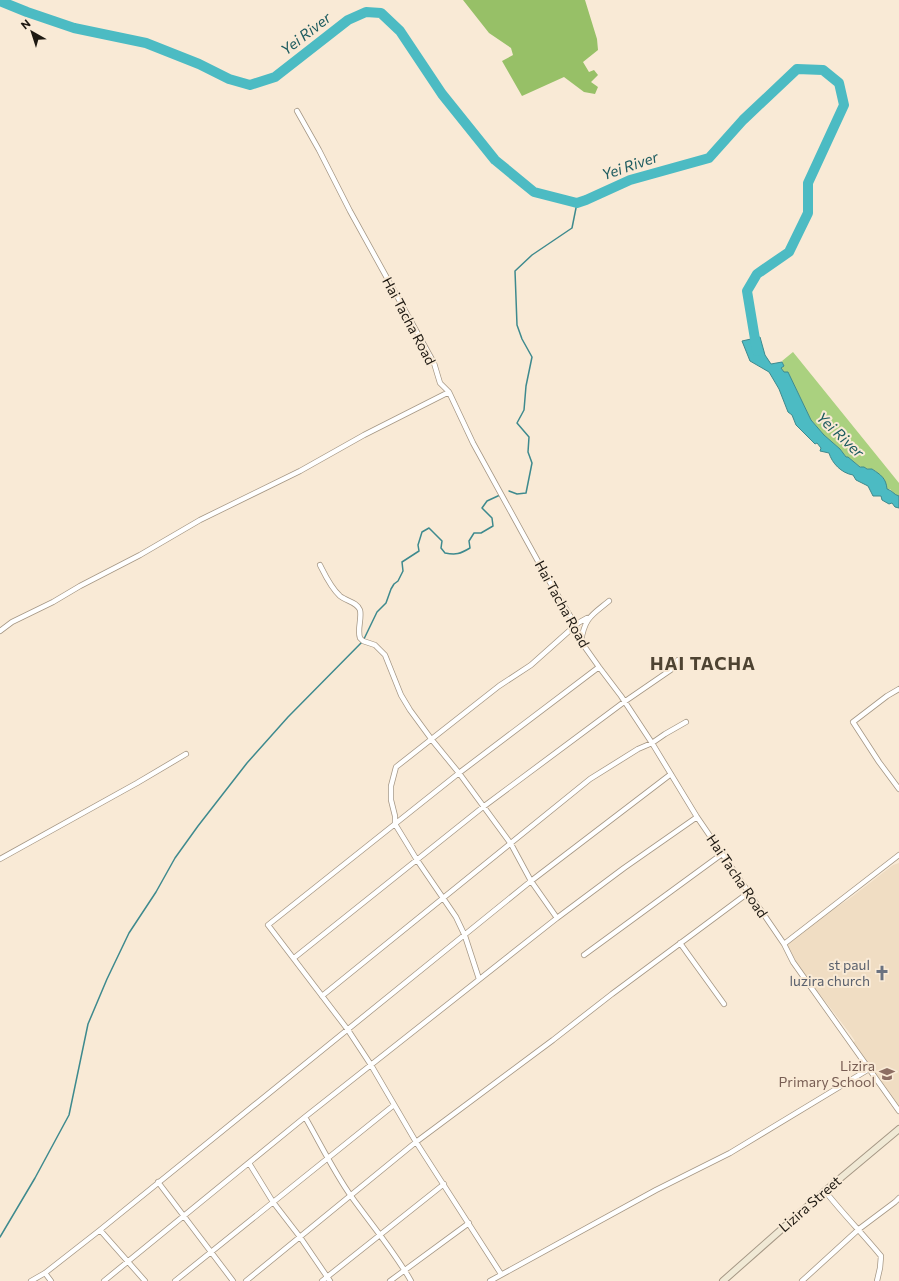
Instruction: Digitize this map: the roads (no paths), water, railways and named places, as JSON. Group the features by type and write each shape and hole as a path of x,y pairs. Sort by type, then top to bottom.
{"street":[{"name":"Hai Tacha Road","path":"297,111 320,150 350,211 434,363 440,383 449,392 472,443 545,574 572,619 572,629 621,696 672,774 697,817 784,944 793,962 899,1111"},
{"path":"0,631 12,622 53,602 80,586 140,555 200,520 300,471 364,435 449,392"},
{"path":"320,565 340,596 359,607 360,638 363,641 375,645 385,655 410,710 459,773 511,844 531,881 557,918"},
{"path":"479,980 456,917 417,860 395,824 395,816 391,800 391,786 396,767 499,686 531,665 578,623 610,601"},
{"path":"580,641 587,618"},
{"path":"294,958 483,807 624,702 675,667 678,660"},
{"path":"502,1274 416,1142 371,1065 348,1030 268,925 459,773 599,667"},
{"path":"899,689 886,696 853,722 879,762 899,789"},
{"path":"322,996 590,779 638,749 652,743 686,722"},
{"path":"0,859 138,783 186,754"},
{"path":"31,1281 45,1273 100,1230 531,881 672,774"},
{"path":"104,1281 371,1065 557,918 624,868 697,817"},
{"path":"584,956 722,854"},
{"path":"784,944 899,855"},
{"path":"246,1281 416,1142 748,893"},
{"path":"680,943 724,1004"},
{"path":"490,1281 656,1190 730,1154 870,1069"},
{"path":"175,1281 394,1105"},
{"path":"305,1118 350,1195 381,1235 411,1281"},
{"name":"Lizira Street","path":"723,1281 825,1191 899,1129"},
{"path":"249,1163 273,1202 300,1237 329,1279"},
{"path":"158,1182 233,1281"},
{"path":"322,1281 329,1279 444,1184"},
{"path":"825,1191 881,1256 877,1281"},
{"path":"802,1281 859,1230 899,1198"},
{"path":"390,1281 469,1223"},
{"path":"100,1230 145,1281"},
{"path":"45,1273 51,1281"}],"water":[{"path":"760,337 765,355 771,364 782,362 784,366 781,368 784,372 788,372 811,420 846,457 860,467 872,469 882,477 886,482 887,489 899,496 899,508 895,507 892,503 889,504 882,500 881,496 873,496 868,486 856,480 853,475 841,470 832,460 829,453 820,451 821,448 817,443 815,444 796,425 792,415 788,412 779,389 769,372 750,361 742,341"}],"waterway":[{"name":"Yei River","path":"0,1 74,28 146,43 199,64 229,79 250,85 275,77 348,20 366,12 381,13 400,31 442,94 495,160 534,192 577,203 630,180 709,158 743,120 797,69 823,70 839,83 844,105 808,183 808,213 789,252 757,274 747,291 757,351"},
{"path":"509,491 517,494 526,493 532,463 528,452 529,437 517,423 524,410 526,386 532,357 522,339 517,325 515,271 532,255 572,228 577,203"},
{"path":"0,1237 35,1178 69,1115 88,1024 129,933 156,892 175,858 247,763 288,717 363,641 377,612 386,603 391,589 398,581 403,571 402,562 419,551 418,545 422,532 429,528 442,541 441,548 445,553 458,554 463,552 470,548 469,541 474,533 481,533 493,526 492,518 482,508 487,501 500,495"}],"place":[{"name":"st paul luzira church","path":"882,973"},
{"name":"Lizira Primary School","path":"887,1074"}],"district":[{"name":"HAI TACHA","path":"703,664"}]}
